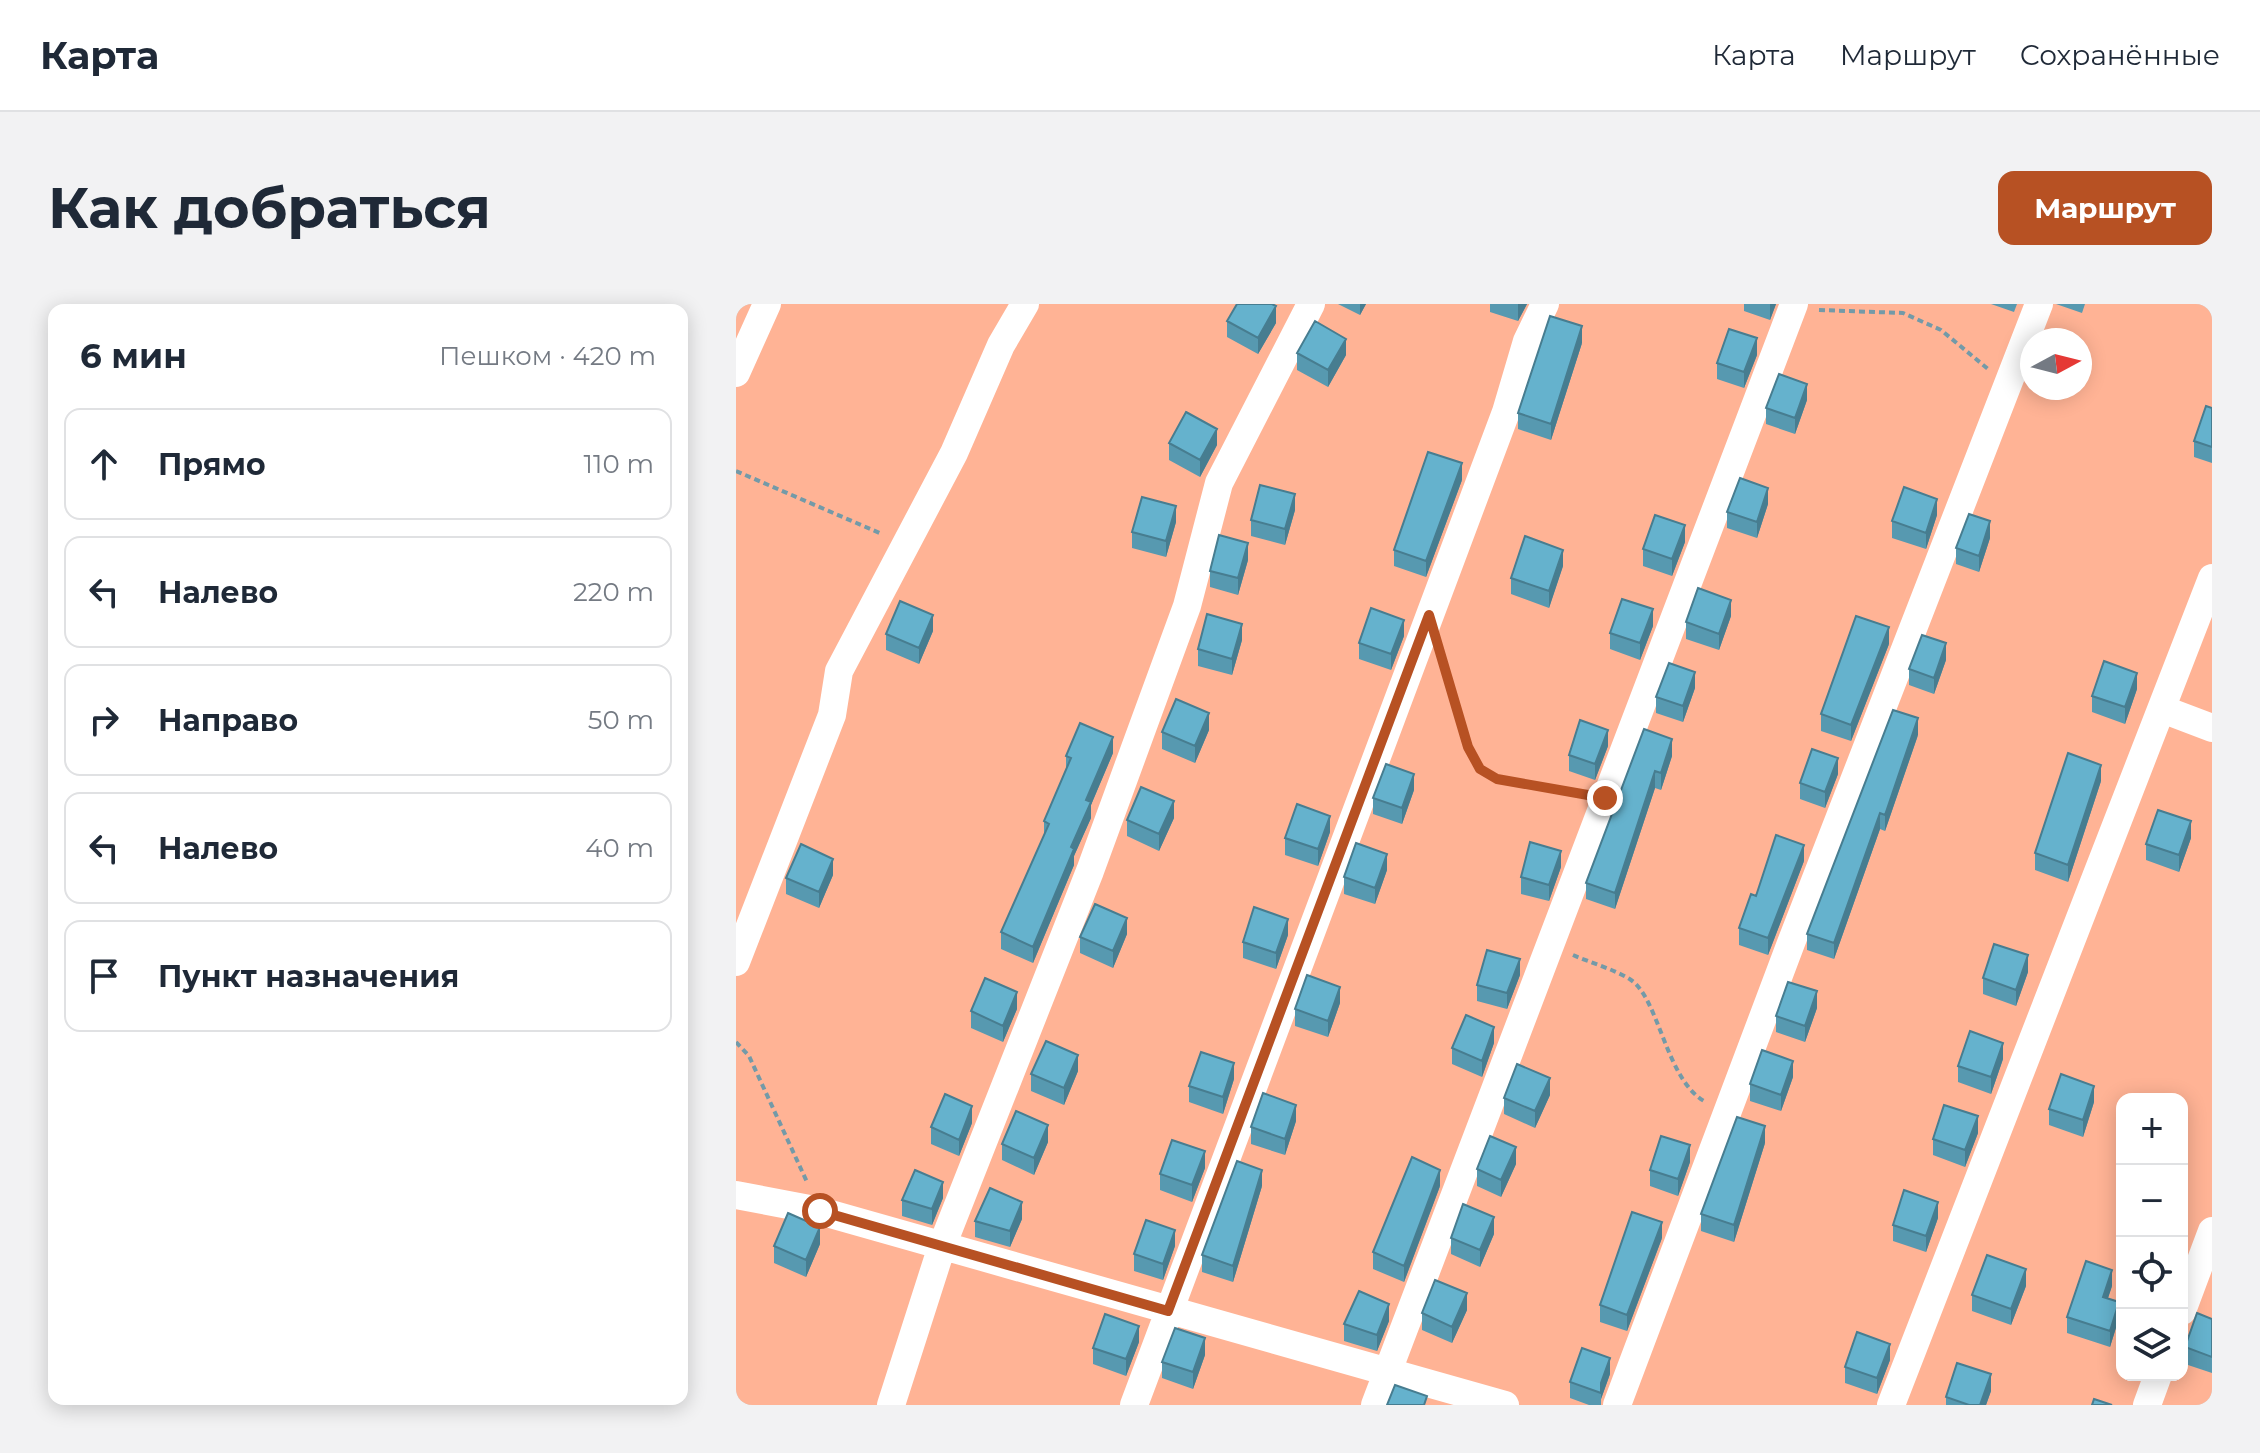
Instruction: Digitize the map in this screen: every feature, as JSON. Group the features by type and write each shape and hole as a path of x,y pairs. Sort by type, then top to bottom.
{"street":[{"path":"736,373 767,304"},
{"path":"736,962 832,715 839,671 954,453 1001,345 1025,304"},
{"path":"891,1405 942,1246 1090,871 1187,606 1219,483 1311,304"},
{"path":"1134,1405 1506,412 1527,341 1545,304"},
{"path":"1617,1405 2039,304"},
{"path":"1375,1405 1793,307"},
{"path":"1891,1405 2212,578"},
{"path":"2162,709 2212,728"},
{"path":"736,1195 820,1211 1505,1405"},
{"path":"2183,1309 2212,1231"},
{"path":"2147,1405 2156,1381"}],"path":[{"path":"1793,307 1903,313 1941,330 1988,369 2011,377"},
{"path":"736,471 906,545"},
{"path":"1429,615 1468,747 1480,769 1497,779 1605,798"},
{"path":"1549,945 1633,981 1647,1002 1669,1054 1694,1096 1727,1115"},
{"path":"736,1042 749,1056 820,1211"}],"shaded area":[{"path":"736,304 2212,304 2212,1405 736,1405"}],"building":[{"path":"1237,304 1276,306 1258,338 1227,321"},
{"path":"1550,316 1582,326 1551,424 1518,413"},
{"path":"1315,321 1346,339 1328,370 1297,353"},
{"path":"1729,329 1757,338 1744,372 1717,363"},
{"path":"1779,374 1807,384 1795,418 1766,408"},
{"path":"2206,406 2212,408 2212,447 2194,441"},
{"path":"1186,412 1217,429 1200,460 1169,443"},
{"path":"1428,452 1462,463 1426,561 1394,550"},
{"path":"1740,478 1768,488 1757,522 1727,512"},
{"path":"1260,485 1295,494 1285,529 1251,520"},
{"path":"1904,487 1937,499 1926,533 1892,521"},
{"path":"1142,497 1176,506 1166,541 1132,532"},
{"path":"1969,514 1990,521 1979,556 1956,548"},
{"path":"1655,515 1685,525 1672,559 1643,549"},
{"path":"1219,535 1248,543 1238,578 1210,571"},
{"path":"1525,536 1563,550 1549,591 1511,578"},
{"path":"1698,588 1731,600 1719,634 1686,622"},
{"path":"1622,599 1653,609 1640,643 1610,633"},
{"path":"900,601 933,615 919,648 886,634"},
{"path":"1371,608 1404,620 1391,654 1359,643"},
{"path":"1207,614 1242,624 1232,659 1198,649"},
{"path":"1856,616 1889,627 1851,725 1821,714"},
{"path":"1922,635 1946,643 1934,678 1909,669"},
{"path":"2104,661 2137,673 2125,707 2092,696"},
{"path":"1669,663 1695,672 1683,706 1656,697"},
{"path":"1176,699 1209,713 1195,746 1162,732"},
{"path":"1893,710 1918,718 1885,815 1880,813 1834,943 1807,934"},
{"path":"1580,720 1608,730 1595,764 1569,755"},
{"path":"1080,723 1113,737 1086,800 1091,802 1071,847 1074,849 1033,947 1001,932 1049,824 1044,821 1071,758 1066,756"},
{"path":"1644,729 1672,739 1661,773 1655,771 1615,893 1586,883"},
{"path":"1812,749 1838,758 1825,792 1800,783"},
{"path":"2068,753 2101,765 2068,865 2035,853"},
{"path":"1386,764 1414,774 1402,808 1373,798"},
{"path":"1141,787 1174,801 1159,834 1127,820"},
{"path":"1297,804 1330,816 1318,849 1285,838"},
{"path":"2158,810 2191,821 2179,855 2146,844"},
{"path":"1776,835 1804,845 1768,938 1739,928 1751,894 1756,896"},
{"path":"1530,842 1561,851 1549,885 1521,877"},
{"path":"1356,843 1387,854 1375,888 1344,877"},
{"path":"801,844 833,859 819,892 786,878"},
{"path":"1095,904 1127,918 1113,951 1080,937"},
{"path":"1254,907 1288,919 1276,953 1243,942"},
{"path":"1994,944 2028,955 2016,990 1983,978"},
{"path":"1487,950 1520,959 1507,993 1477,985"},
{"path":"1307,975 1340,987 1328,1021 1295,1009"},
{"path":"985,978 1017,992 1003,1026 971,1011"},
{"path":"1788,982 1817,991 1805,1026 1776,1016"},
{"path":"1466,1015 1494,1027 1482,1061 1452,1048"},
{"path":"1970,1031 2003,1043 1991,1077 1958,1066"},
{"path":"1046,1041 1078,1055 1064,1088 1031,1074"},
{"path":"1762,1050 1793,1061 1781,1095 1750,1084"},
{"path":"1201,1052 1234,1063 1223,1097 1189,1086"},
{"path":"1517,1064 1550,1078 1535,1111 1504,1098"},
{"path":"2061,1074 2094,1086 2083,1120 2049,1109"},
{"path":"1263,1093 1296,1105 1285,1139 1251,1127"},
{"path":"945,1094 972,1106 959,1140 931,1127"},
{"path":"1944,1105 1978,1116 1965,1150 1933,1139"},
{"path":"1016,1111 1048,1125 1034,1158 1002,1144"},
{"path":"1737,1117 1765,1126 1734,1225 1701,1214"},
{"path":"1490,1136 1516,1147 1501,1180 1477,1169"},
{"path":"1661,1136 1690,1145 1678,1179 1650,1170"},
{"path":"1172,1140 1205,1151 1192,1185 1160,1174"},
{"path":"1412,1157 1440,1170 1404,1266 1373,1252"},
{"path":"1237,1161 1262,1170 1233,1266 1202,1255"},
{"path":"915,1170 943,1182 932,1209 902,1200"},
{"path":"990,1188 1022,1202 1010,1231 975,1221"},
{"path":"1904,1190 1938,1202 1926,1236 1893,1225"},
{"path":"1463,1204 1494,1217 1480,1250 1451,1238"},
{"path":"1632,1212 1662,1222 1627,1315 1600,1305"},
{"path":"788,1213 820,1227 806,1260 774,1246"},
{"path":"1146,1220 1175,1230 1163,1264 1134,1254"},
{"path":"1987,1255 2026,1269 2011,1309 1972,1295"},
{"path":"2086,1261 2112,1270 2103,1297 2116,1301 2110,1331 2067,1317"},
{"path":"1435,1280 1467,1293 1452,1327 1422,1313"},
{"path":"1359,1291 1389,1304 1377,1335 1344,1324"},
{"path":"2197,1313 2212,1319 2212,1357 2188,1348"},
{"path":"1105,1314 1139,1326 1126,1359 1093,1348"},
{"path":"1175,1328 1205,1338 1193,1372 1162,1362"},
{"path":"1857,1332 1890,1344 1877,1378 1845,1367"},
{"path":"1582,1348 1610,1358 1601,1383 1601,1393 1570,1382"},
{"path":"1957,1363 1991,1374 1980,1405 1969,1405 1946,1397"},
{"path":"1395,1385 1427,1396 1424,1405 1387,1405"},
{"path":"2094,1399 2112,1405 2092,1405"}],"route":[{"path":"820,1211 1168,1311 1429,615 1468,747 1480,769 1497,779 1605,798"}]}
